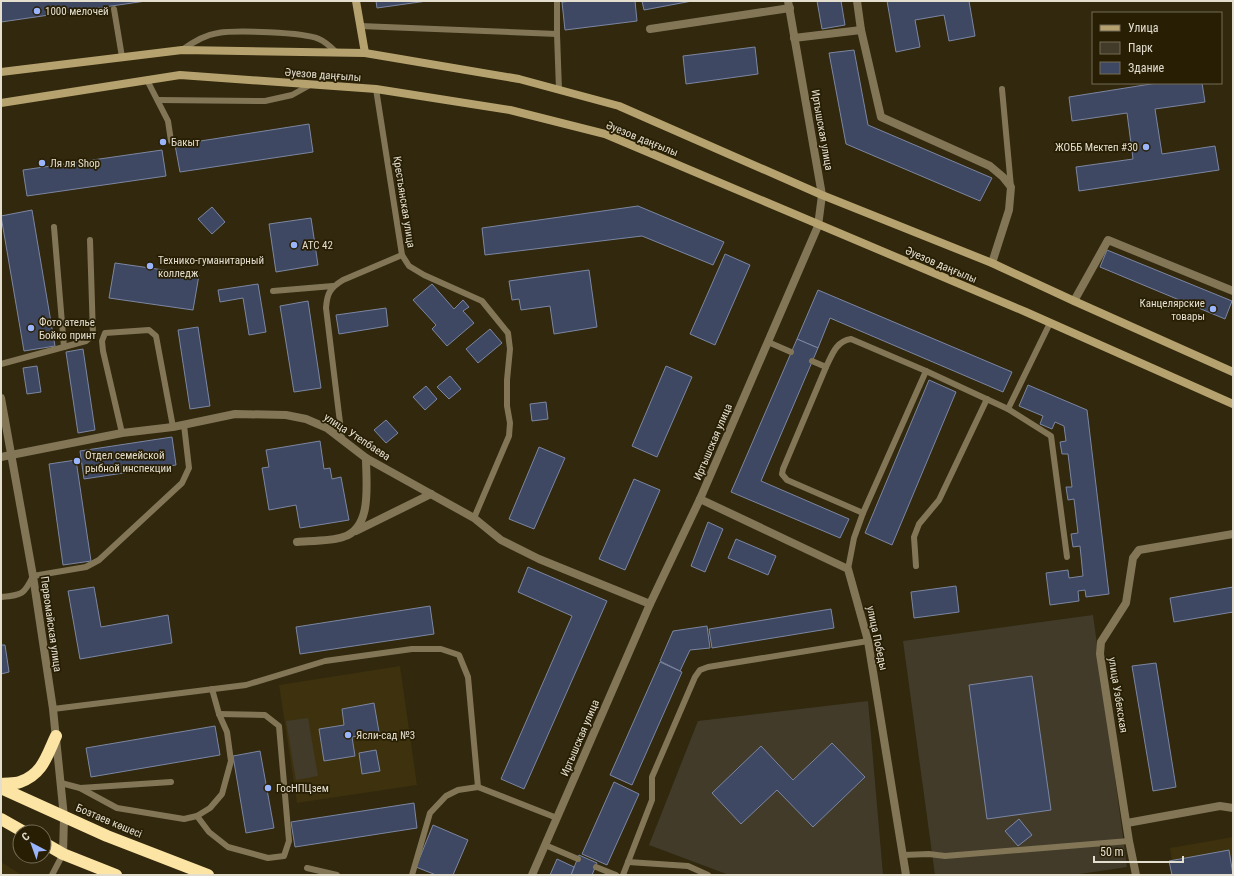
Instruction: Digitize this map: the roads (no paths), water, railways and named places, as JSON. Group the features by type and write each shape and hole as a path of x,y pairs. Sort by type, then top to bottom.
{"highway":[{"path":"1,784 20,782 33,775 44,765 56,736"},
{"name":"Бозтаев көшесі","path":"1,788 107,836 208,875"},
{"path":"1,818 12,825"},
{"path":"52,848 63,854 116,875"}],"main road":[{"path":"356,1 365,53"},
{"name":"Әуезов даңғылы","path":"1,72 182,50 336,52 365,53 519,79 619,106 822,195 992,263 1233,372"},
{"name":"Әуезов даңғылы","path":"1,103 180,75 376,89 510,110 605,134 818,226 1050,323 1233,404"}],"street":[{"path":"857,1 881,117 990,166 1004,177 1012,187 1009,210 992,263"},
{"path":"650,29 789,5"},
{"name":"Иртышская улица","path":"532,875 650,604 700,499 818,226 822,195 789,5"},
{"path":"794,38 862,30"},
{"path":"1074,301 1108,240 1233,291"},
{"name":"Первомайская улица","path":"1,398 33,576 56,736 64,817 63,854"},
{"name":"улица Утепбаева","path":"1,457 122,433 173,427 235,414 286,415 306,419 327,428 366,458 474,518 501,540 539,559 650,604"},
{"path":"355,531 363,519 366,509 366,458"},
{"path":"297,542 342,538 431,494"},
{"path":"700,499 848,569"},
{"name":"улица Узбекская","path":"1136,875 1129,841 1100,654 1102,642 1126,603 1133,558 1139,550 1233,534"},
{"name":"улица Победы","path":"848,569 868,641 906,875"},
{"path":"1127,823 1220,806 1233,808"}],"lane":[{"path":"557,1 559,90"},
{"path":"114,9 122,57"},
{"path":"360,26 557,34"},
{"path":"182,50 194,41 208,35 232,32 308,35 326,43 336,52"},
{"path":"147,80 168,121 171,141"},
{"path":"158,100 265,101 292,95 310,85"},
{"name":"Крестьянская улица","path":"376,89 402,255 409,266 424,276 482,301 508,333 510,349 507,380 507,406 510,422 509,436 474,518"},
{"path":"1002,89 1012,187"},
{"path":"54,227 64,347"},
{"path":"90,240 93,335"},
{"path":"342,439 326,308 327,296 333,286 342,280 402,255"},
{"path":"273,292 333,286"},
{"path":"1008,409 1050,323"},
{"path":"1,364 86,341 93,335 149,330 156,336 173,427"},
{"path":"105,333 102,341 103,351 122,433"},
{"path":"863,513 787,480 782,474 834,350 844,340 851,339 926,371 1008,409 1051,436 1067,557"},
{"path":"768,342 791,352"},
{"path":"812,361 826,368"},
{"path":"848,569 854,538 863,513 926,371"},
{"path":"916,566 914,537 919,524 939,500 987,399"},
{"path":"1,597 16,596 26,590 33,576 86,567 99,560 182,483 189,468 184,425"},
{"path":"622,875 652,800 652,777 695,677 700,670 708,666 868,641"},
{"path":"52,709 246,685 325,661 412,649 441,649 458,655 468,677 478,787"},
{"path":"61,783 80,788 117,808 184,819 197,816 210,808 222,794 231,761 227,732 219,714 212,689"},
{"path":"197,816 209,832 228,847 268,858 284,856 289,841 279,726 265,715 219,714"},
{"path":"80,788 171,782"},
{"path":"412,875 430,812 446,796 458,790 478,787 556,818"},
{"path":"903,854 929,854 945,856 1129,841"},
{"path":"545,845 578,859"},
{"path":"52,875 63,854"},
{"path":"628,862 688,866 708,875"},
{"path":"596,867 616,875"},
{"path":"307,868 337,875"}],"place":[{"name":"1000 мелочей","path":"37,11"},
{"name":"Бакыт","path":"163,142"},
{"name":"ЖОББ Мектеп #30","path":"1146,147"},
{"name":"Ля ля Shop","path":"42,163"},
{"name":"АТС 42","path":"294,245"},
{"name":"Технико-гуманитарный колледж","path":"150,266"},
{"name":"Канцелярские товары","path":"1213,309"},
{"name":"Фото ателье Бойко принт","path":"31,328"},
{"name":"Отдел семейской рыбной инспекции","path":"77,461"},
{"name":"Ясли-сад №3","path":"348,735"},
{"name":"ГосНПЦзем","path":"268,788"}]}
